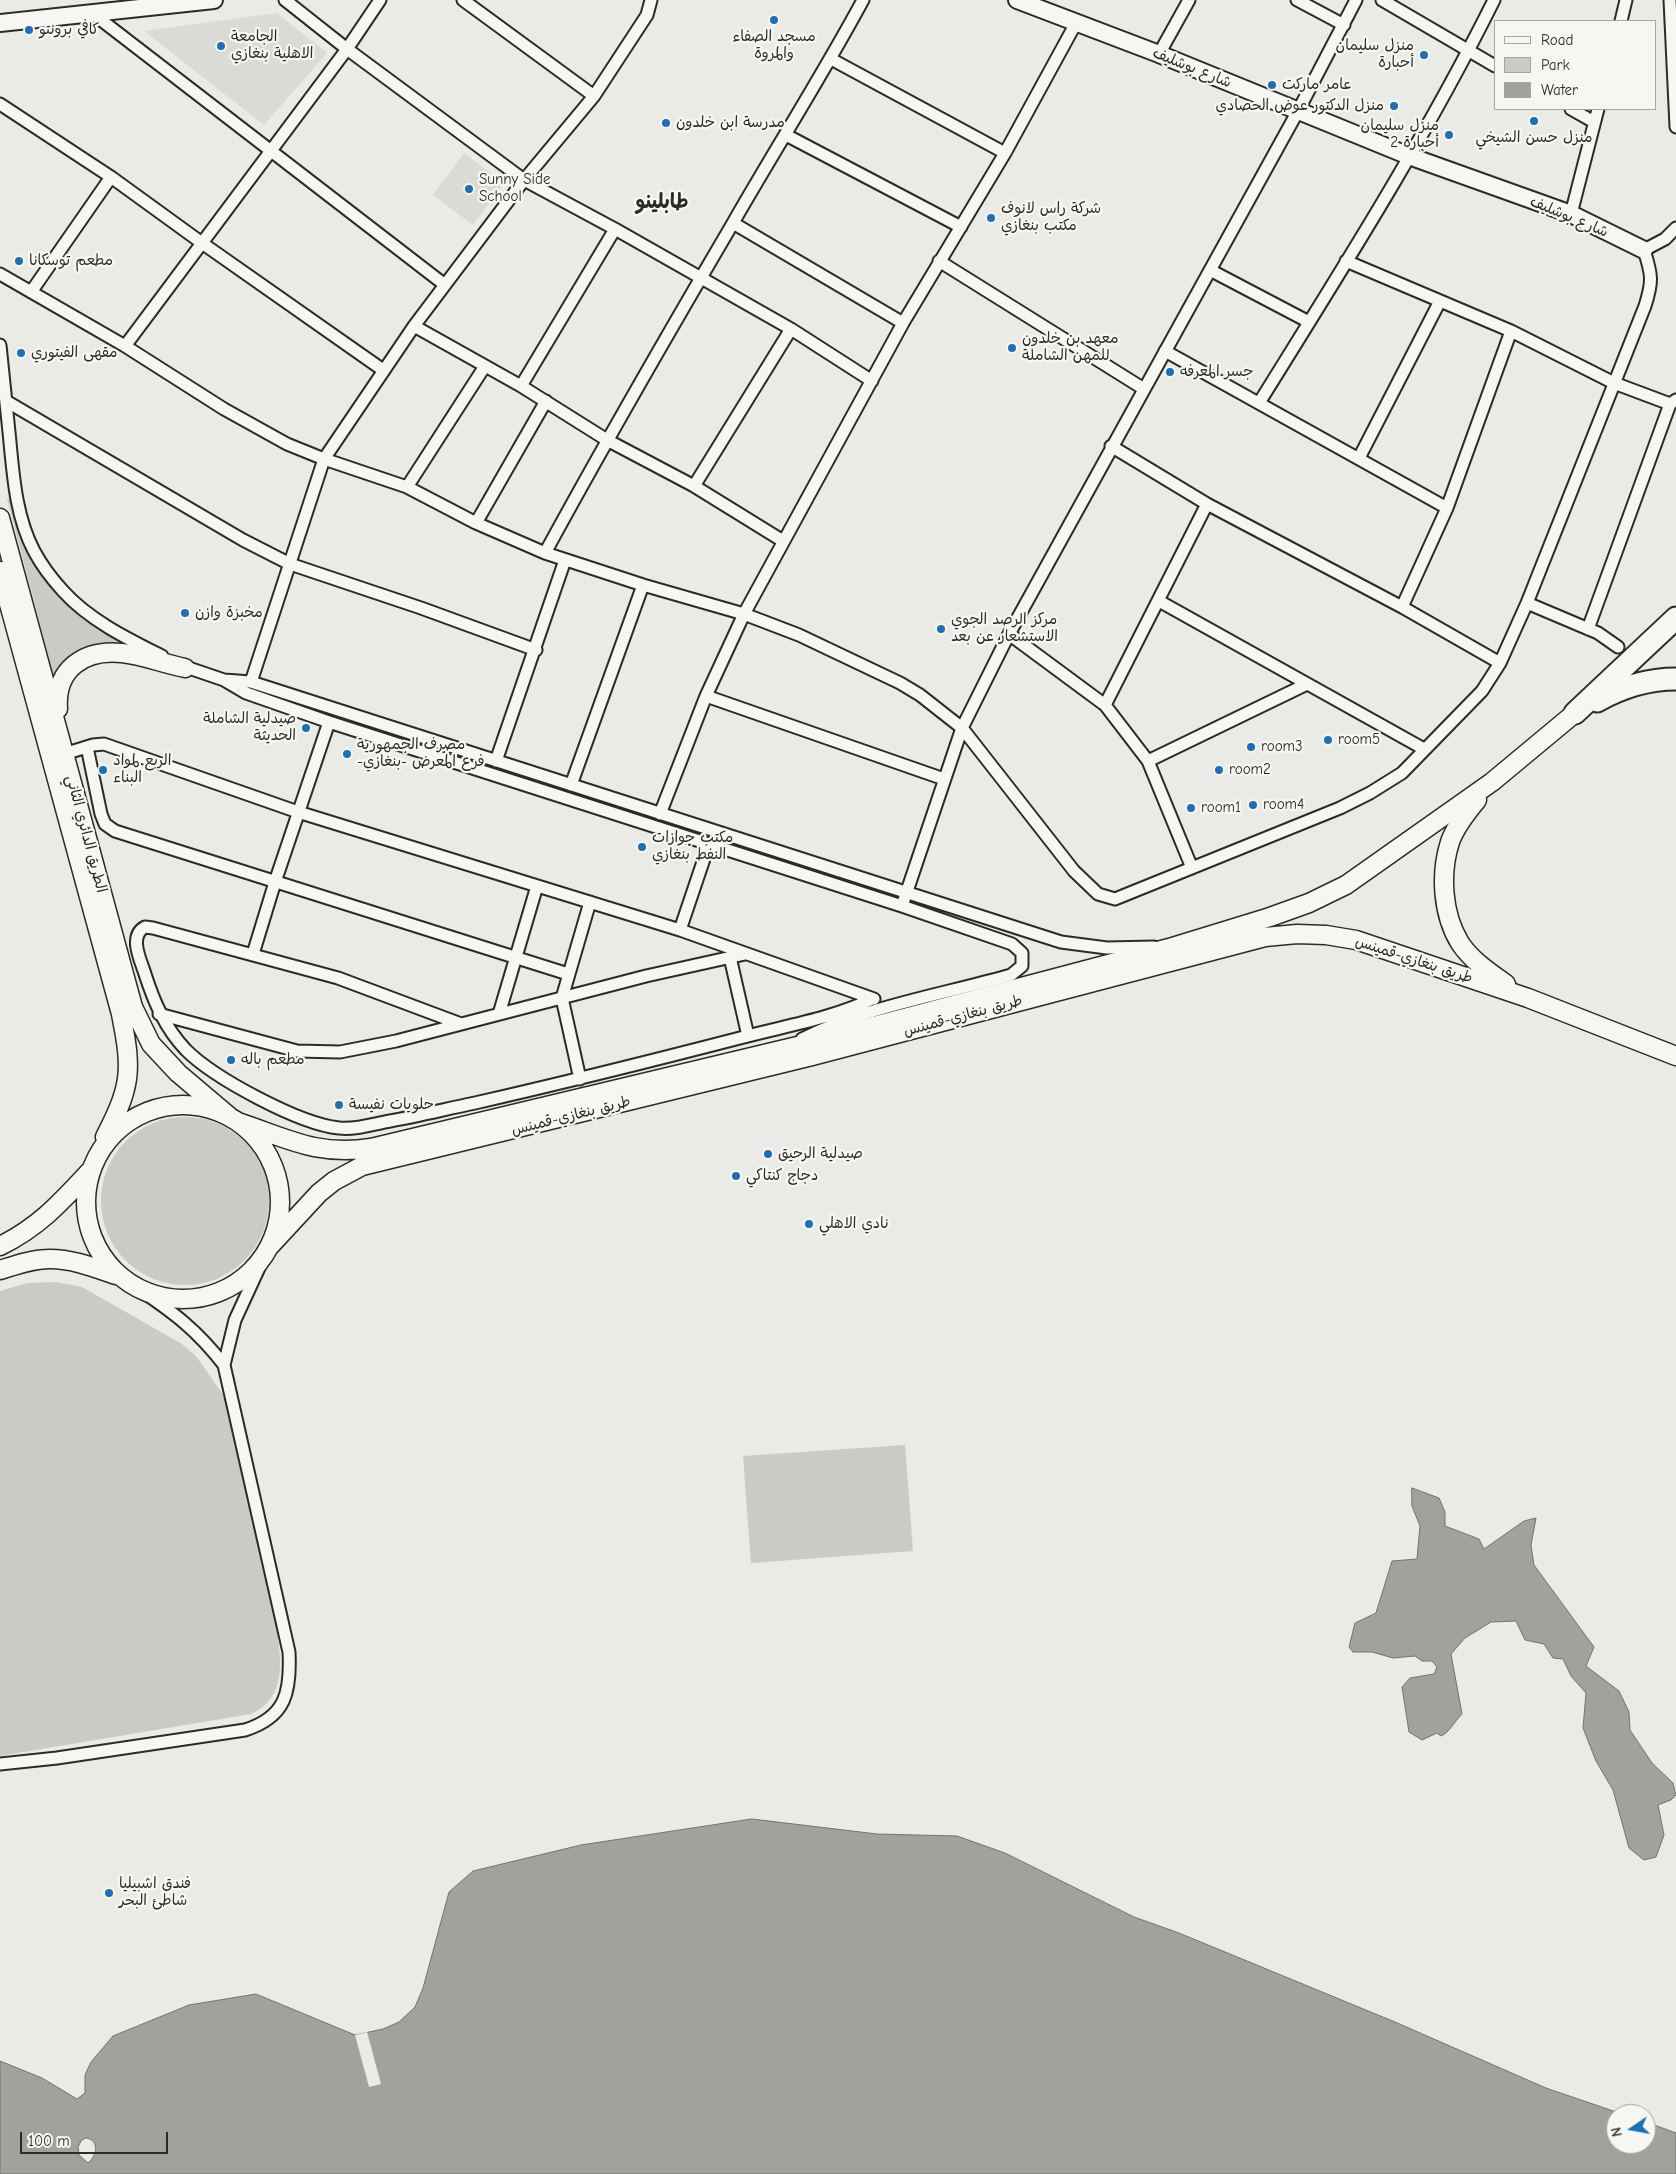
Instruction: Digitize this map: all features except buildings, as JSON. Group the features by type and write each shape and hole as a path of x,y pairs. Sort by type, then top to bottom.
{"highway":[{"path":"1575,714 1676,618"},
{"path":"1575,714 1609,694 1644,681 1676,679"}],"main road":[{"name":"الطريق الدائري الثاني","path":"0,518 4,552 62,745 128,989 142,1028 151,1044 178,1073 256,1138 269,1157 277,1179 280,1202 278,1225 267,1252"},
{"name":"الطريق الدائري الثاني","path":"0,571 121,1014 126,1040 127,1078 124,1093 100,1150"},
{"path":"62,745 57,700 58,687 63,676 79,662 106,652 122,653 185,668"},
{"path":"118,1275 103,1258 90,1230 86,1216 85,1193 90,1171 100,1150 113,1134 129,1120 155,1109 169,1105 190,1104 211,1108 234,1119 310,1147 332,1151 364,1149 783,1049 1168,948 1270,917 1309,903 1346,885 1492,782 1575,714"},
{"path":"1492,782 1466,813 1450,841 1443,877 1448,913 1460,943 1483,968 1528,998"},
{"name":"طريق بنغازي-قمينس","path":"118,1275 136,1288 155,1296 176,1300 203,1298 235,1285 251,1272 319,1193 334,1181 362,1166 812,1056 1265,937 1298,934 1326,935 1356,940 1528,998 1676,1056"},
{"path":"1652,1046 1676,1047"},
{"path":"0,1246 19,1236 50,1214 90,1171"},
{"path":"0,1270 30,1261 49,1259 83,1264 118,1275"}],"street":[{"path":"0,23 214,0"},
{"path":"285,0 347,50 524,180 615,229 791,329 872,381"},
{"path":"125,346 347,50 380,0"},
{"path":"463,0 594,96"},
{"path":"251,682 324,460 414,326 524,180 594,96 647,15 651,0"},
{"path":"546,553 607,440 733,222 831,59 863,0"},
{"name":"شارع بوشليف","path":"1018,0 1159,54 1409,156 1570,214 1644,250"},
{"path":"1159,54 1189,0"},
{"path":"1297,0 1344,25"},
{"path":"902,906 962,728 1009,634 1298,111 1356,0"},
{"path":"1382,0 1494,65"},
{"path":"1259,403 1409,156 1469,51 1494,0"},
{"path":"1621,20 1626,0"},
{"path":"1670,0 1676,127"},
{"path":"92,13 445,285"},
{"path":"660,814 706,696 744,614 903,323 1005,153 1076,23"},
{"path":"831,59 1005,153"},
{"path":"0,104 112,177 202,243 383,370"},
{"path":"1573,110 1594,122"},
{"path":"1570,214 1598,110"},
{"path":"786,135 961,227"},
{"path":"31,292 112,177"},
{"path":"733,222 903,323"},
{"path":"0,274 125,346 260,430 287,444 324,460 407,487 476,523 546,553 643,585 744,614 799,635 900,683 920,695 962,728 1063,858 1098,894 1115,899 1340,808 1370,793 1402,773 1482,691 1500,663 1527,603 1652,287 1651,271 1644,250 1665,239 1676,228"},
{"path":"521,386 615,229"},
{"path":"940,260 1144,389"},
{"path":"1346,261 1511,331 1614,383 1673,402 1588,629"},
{"path":"1210,270 1309,322"},
{"path":"1359,458 1440,301"},
{"path":"414,326 521,386 607,440 694,486 783,540"},
{"path":"694,486 791,329"},
{"path":"1402,607 1447,508 1511,331"},
{"path":"0,345 12,460 20,509 34,551 47,573 64,592 83,609 136,643 185,668 224,680 251,682 1061,942 1107,948 1168,948"},
{"path":"1165,351 1447,508"},
{"path":"407,487 486,366"},
{"path":"6,401 244,540 290,564 421,608 536,650"},
{"path":"476,523 546,401"},
{"path":"1112,446 1208,504 1402,607 1500,663"},
{"path":"1105,705 1208,504"},
{"path":"496,761 536,650 565,560"},
{"path":"571,785 643,585"},
{"path":"1159,602 1424,749"},
{"path":"1527,603 1588,629 1606,638 1618,647"},
{"path":"1009,634 1105,705 1148,761 1192,868"},
{"path":"224,680 246,693 329,722 902,906 1012,944 1022,953 1023,962 1019,970 1011,975 895,1004 825,1028 783,1049"},
{"path":"1148,761 1307,684"},
{"path":"706,696 944,780"},
{"path":"253,954 275,882 329,722"},
{"path":"436,756 441,750 442,742"},
{"path":"62,745 87,746 104,744 298,812 680,930 872,999 895,1004"},
{"path":"87,746 100,814 105,824 111,829 568,974"},
{"path":"462,764 463,756 467,751"},
{"path":"680,930 709,844"},
{"path":"499,1014 537,886"},
{"path":"580,1079 562,998 590,902"},
{"path":"461,1024 338,978 253,954 153,928 145,927 137,934 136,944 159,1014 186,1050 209,1068 289,1113 326,1126 340,1128 358,1127 580,1079 788,1026 859,1005 872,999"},
{"path":"159,1014 297,1051 319,1053 358,1050 746,954"},
{"path":"730,957 748,1036"},
{"path":"224,1365 235,1320 267,1252"},
{"path":"0,1764 57,1758 245,1730 259,1725 276,1714 287,1695 290,1683 289,1652 224,1365 209,1345 189,1325 136,1288"}],"shaded area":[{"path":"277,13 327,53 264,125 144,31"},
{"name":"Sunny Side School","path":"464,153 504,183 473,225 433,195"}],"green space":[{"path":"12,498 27,549 47,582 71,607 132,645 54,677 7,499"},
{"path":"193,1117 217,1123 245,1141 263,1169 268,1185 268,1217 263,1233 245,1261 232,1271 209,1282 177,1285 161,1282 145,1275 131,1266 120,1255 104,1225 101,1193 104,1177 111,1161 120,1147 131,1136 161,1120"},
{"path":"56,1282 82,1287 182,1344 196,1356 226,1399 277,1629 280,1654 279,1678 271,1698 263,1707 251,1714 0,1756 0,1291 27,1283"},
{"path":"905,1445 913,1551 751,1563 743,1456"}],"water":[{"path":"1412,1488 1439,1498 1445,1512 1445,1526 1479,1539 1484,1549 1524,1521 1536,1518 1531,1545 1534,1565 1594,1647 1586,1666 1619,1691 1629,1712 1630,1730 1652,1763 1673,1783 1676,1795 1671,1800 1658,1805 1664,1835 1656,1857 1644,1860 1629,1848 1613,1790 1596,1761 1583,1728 1586,1693 1571,1676 1563,1659 1553,1658 1544,1644 1525,1640 1516,1621 1491,1622 1465,1638 1451,1654 1462,1714 1441,1736 1437,1733 1422,1740 1409,1732 1402,1687 1410,1678 1434,1674 1437,1667 1432,1661 1422,1661 1415,1656 1393,1658 1372,1652 1353,1652 1349,1647 1355,1623 1376,1613 1392,1561 1417,1559 1420,1526 1412,1506"},
{"path":"752,1819 877,1834 957,1836 1005,1853 1134,1917 1179,1933 1395,2022 1546,2088 1606,2109 1606,2154 1656,2154 1656,2126 1676,2133 1676,2174 0,2174 0,2061 42,2078 77,2099 85,2093 85,2075 91,2062 113,2036 189,2005 256,1994 355,2035 383,2029 399,2022 415,2007 423,1988 449,1892 473,1871 581,1845","holes":["86,2138 93,2142 96,2149 88,2163 79,2155 78,2147 81,2141"]}],"pier":[{"path":"367,2032 381,2084 369,2087 355,2035"}],"place":[{"name":"مسجد الصفاء والمروة","path":"774,20"},
{"name":"كافي برونتو","path":"29,30"},
{"name":"الجامعة الاهلية بنغازي","path":"221,46"},
{"name":"منزل سليمان أحبارة","path":"1424,55"},
{"name":"عامر ماركت","path":"1272,85"},
{"name":"منزل الدكتور عوض الحصادي","path":"1394,106"},
{"name":"منزل حسن الشيخي","path":"1534,121"},
{"name":"مدرسة ابن خلدون","path":"666,123"},
{"name":"منزل سليمان أحبارة 2","path":"1449,135"},
{"name":"Sunny Side School","path":"469,189"},
{"name":"شركة راس لانوف مكتب بنغازي","path":"991,218"},
{"name":"مطعم توسكانا","path":"19,261"},
{"name":"معهد بن خلدون للمهن الشاملة","path":"1012,348"},
{"name":"مقهى الفيتوري","path":"21,353"},
{"name":"جسر المعرفه","path":"1170,372"},
{"name":"مخبزة وازن","path":"185,613"},
{"name":"مركز الرصد الجوي الاستشعار عن بعد","path":"941,629"},
{"name":"صيدلية الشاملة الحديثة","path":"306,728"},
{"name":"room5","path":"1328,740"},
{"name":"room3","path":"1251,747"},
{"name":"مصرف الجمهورية -فرع المعرض -بنغازي","path":"347,754"},
{"name":"الربع لمواد البناء","path":"103,770"},
{"name":"room2","path":"1219,770"},
{"name":"room4","path":"1253,805"},
{"name":"room1","path":"1191,808"},
{"name":"مكتب جوازات النفط بنغازي","path":"642,847"},
{"name":"مطعم باله","path":"231,1060"},
{"name":"حلويات نفيسة","path":"339,1105"},
{"name":"صيدلية الرحيق","path":"768,1154"},
{"name":"دجاج كنتاكي","path":"736,1176"},
{"name":"نادي الاهلي","path":"809,1224"},
{"name":"فندق اشبيليا شاطئ البحر","path":"109,1893"}],"district":[{"name":"طابلينو","path":"662,202"}]}
